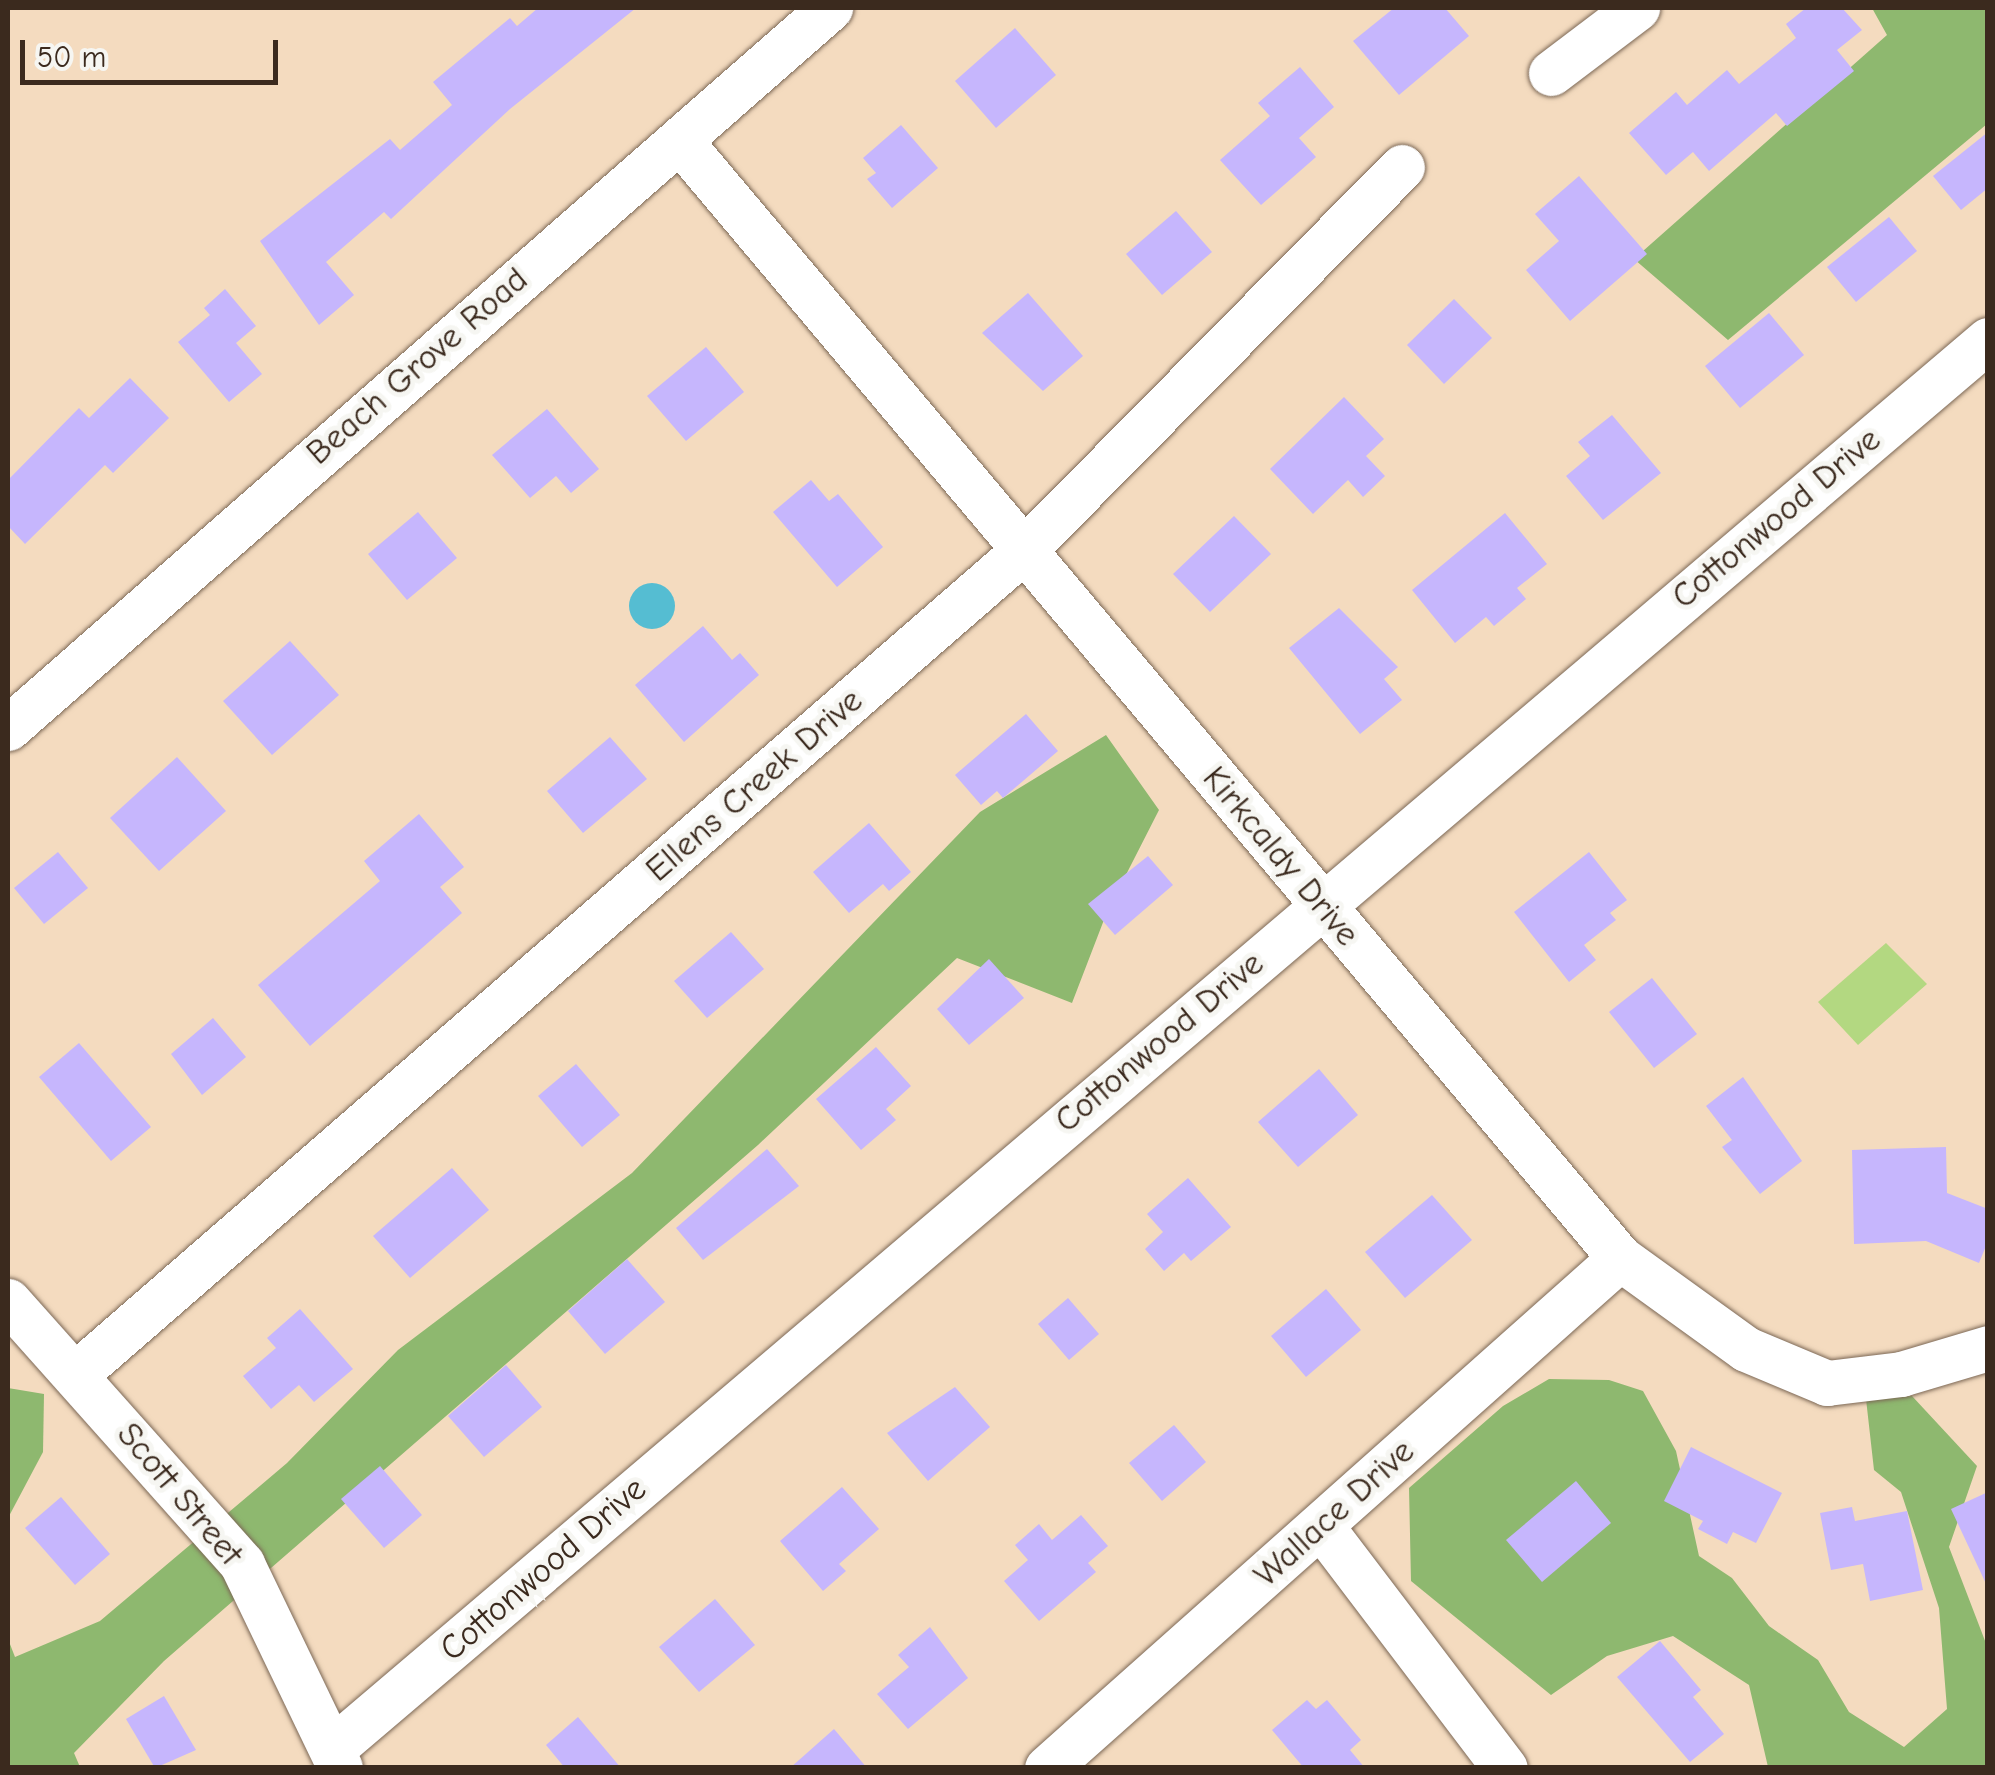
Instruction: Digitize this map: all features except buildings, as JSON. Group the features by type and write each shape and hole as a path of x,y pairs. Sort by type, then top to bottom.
{"street":[{"name":"Beach Grove Road","path":"8,728 522,272 680,141 830,8"},
{"path":"1551,73 1637,8"},
{"name":"Kirkcaldy Drive","path":"680,141 1620,1258 1746,1349 1828,1383 1901,1374 1988,1348"},
{"name":"Ellens Creek Drive","path":"77,1373 1024,550 1402,167"},
{"name":"Cottonwood Drive","path":"337,1758 1321,903 1988,340"},
{"name":"Wallace Drive","path":"1047,1768 1620,1258"},
{"name":"Scott Street","path":"8,1301 77,1373 242,1564 337,1758"},
{"path":"1322,1526 1505,1768"}],"green space":[{"path":"1872,8 1987,8 1987,124 1728,340 1634,259 1887,35"},
{"path":"1106,735 1159,810 1107,912 1072,1003 957,958 758,1145 164,1661 74,1753 80,1767 8,1767 8,1639 15,1657 100,1621 287,1463 398,1350 632,1173 980,812"},
{"path":"1886,943 1927,984 1858,1045 1818,1002"},
{"path":"1549,1379 1609,1380 1643,1391 1676,1451 1699,1556 1732,1578 1769,1626 1818,1660 1849,1712 1904,1747 1947,1709 1939,1608 1901,1492 1874,1470 1866,1399 1912,1396 1977,1466 1949,1547 1987,1646 1987,1767 1768,1767 1749,1685 1673,1636 1607,1656 1551,1695 1411,1581 1409,1488 1503,1406"},
{"path":"8,1388 44,1394 43,1452 8,1518"}],"water":[{"path":"652,583 668,590 675,606 668,622 652,629 636,622 629,606 636,590"}]}
